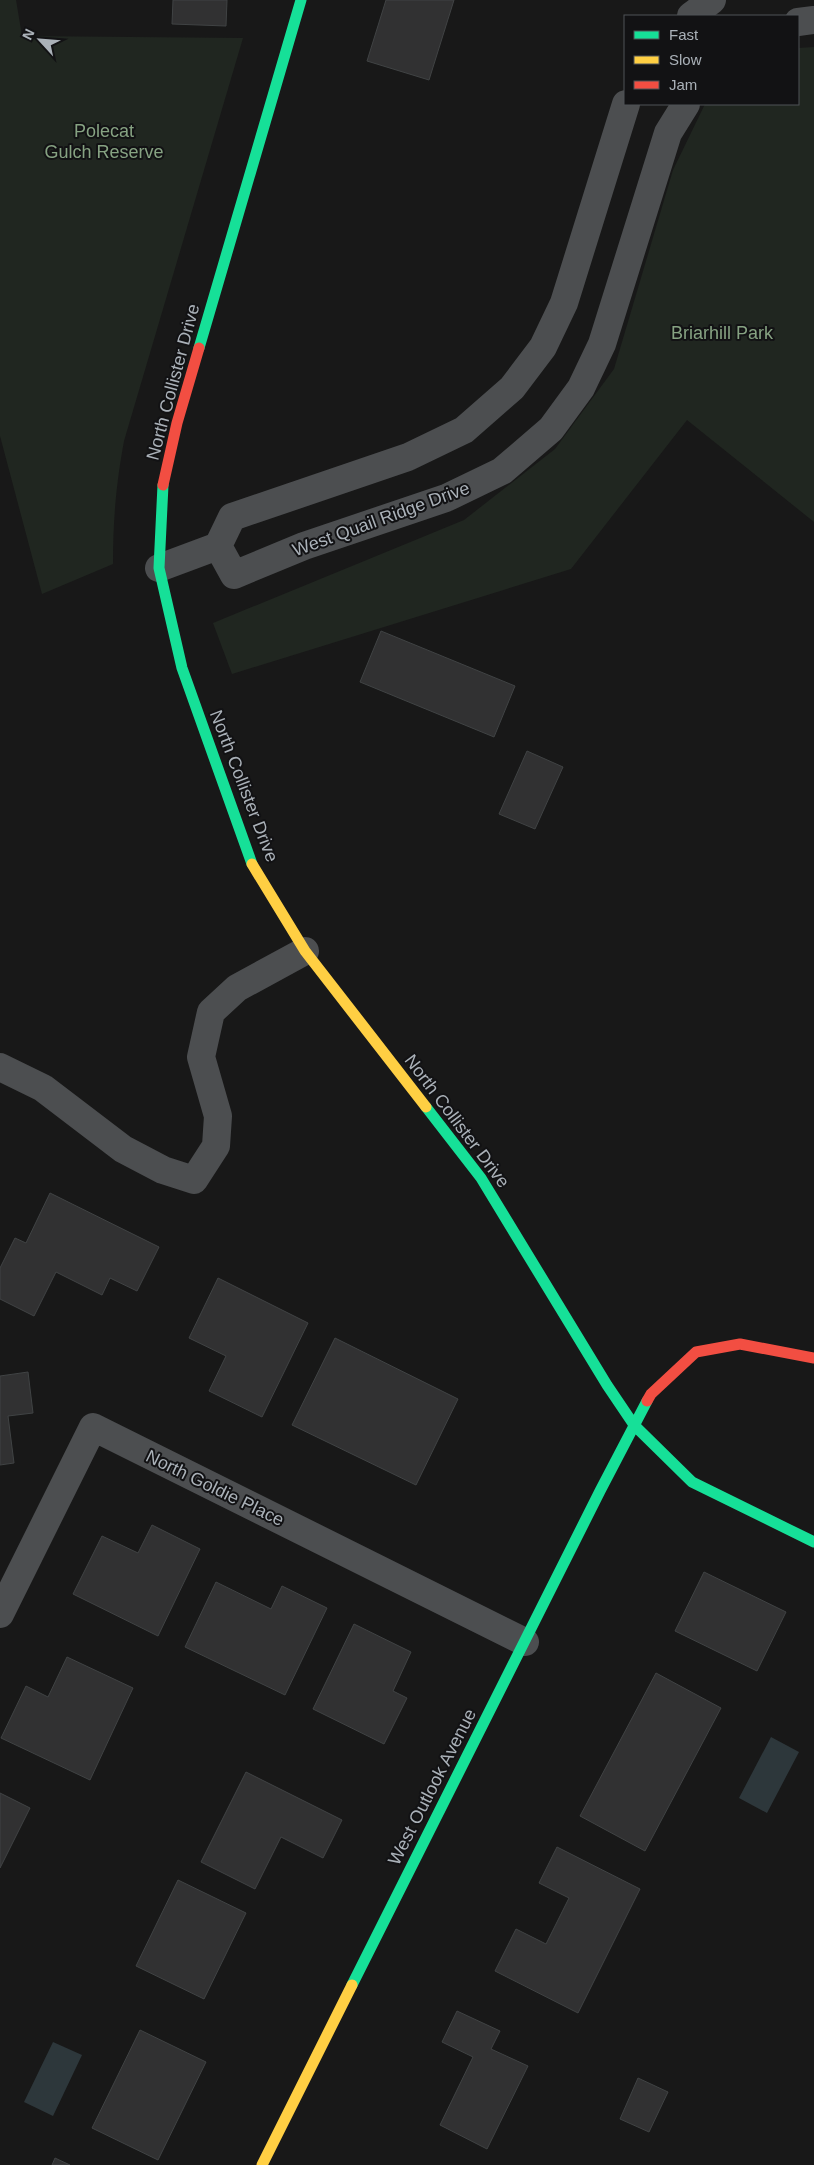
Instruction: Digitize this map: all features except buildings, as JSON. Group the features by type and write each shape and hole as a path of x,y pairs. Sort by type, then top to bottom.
{"street":[{"name":"North Collister Drive","path":"301,0 177,423 162,491 159,568 182,668 251,862 305,952 482,1178 607,1385 634,1425 692,1482 814,1542"},
{"path":"692,15 712,0"},
{"path":"799,22 814,20"},
{"path":"159,568 218,546 232,517 408,457 464,430 512,388 543,347 564,303 626,105"},
{"name":"West Quail Ridge Drive","path":"218,546 234,575 304,546 446,498 502,471 551,429 581,388 602,344 668,132 685,105"},
{"path":"0,1067 43,1088 123,1149 163,1170 194,1180 216,1146 218,1116 201,1057 211,1012 237,988 305,952"},
{"name":"West Outlook Avenue","path":"262,2165 524,1642 651,1394 696,1352 740,1344 814,1358"},
{"name":"North Goldie Place","path":"0,1614 93,1427 524,1642"}],"green space":[{"name":"Polecat Gulch Reserve","path":"0,0 16,0 22,36 243,38 124,441 115,502 113,564 42,594 0,436"},
{"name":"Briarhill Park","path":"814,47 814,522 687,420 571,569 232,674 213,623 464,520 555,449 614,369 673,170 705,105 799,105 799,48"}],"shaded area":[{"path":"771,1737 799,1752 767,1813 739,1798"},
{"path":"53,2042 82,2055 53,2116 24,2102"}],"traffic: fast":[{"path":"199,348 301,0"},
{"path":"163,485 159,568 182,668 252,864"},
{"path":"426,1107 481,1178 607,1385 634,1425 692,1482 814,1542"},
{"path":"352,1985 647,1401"}],"traffic: slow":[{"path":"252,864 305,951 426,1107"},
{"path":"262,2165 352,1985"}],"traffic: jam":[{"path":"163,485 177,423 199,348"},
{"path":"647,1401 651,1394 696,1352 740,1344 814,1358"}]}
